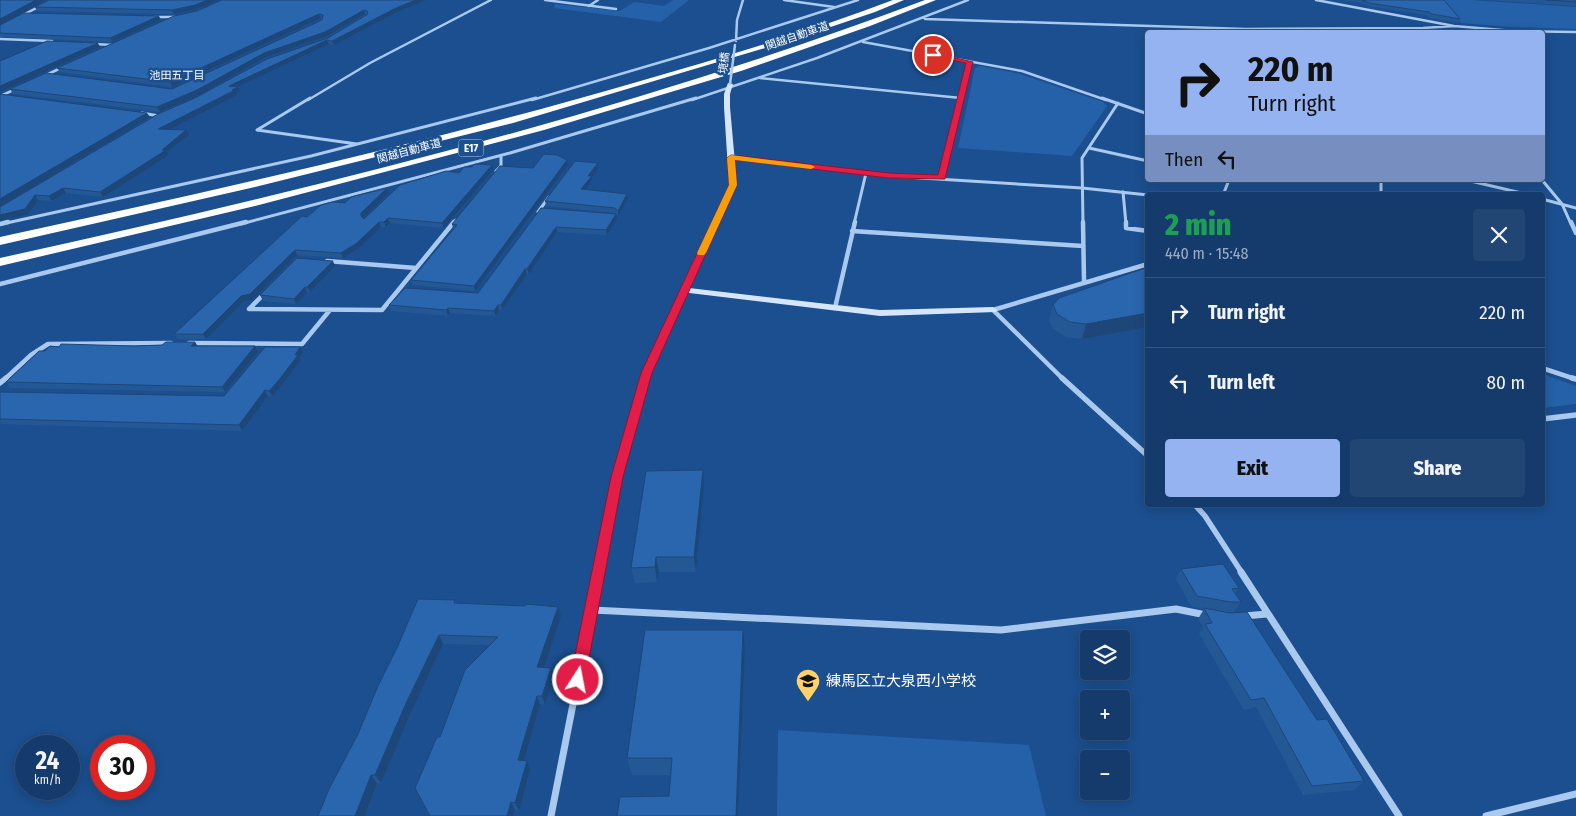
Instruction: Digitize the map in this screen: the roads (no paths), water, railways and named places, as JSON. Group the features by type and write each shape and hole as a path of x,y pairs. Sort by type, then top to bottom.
{"highway":[{"name":"関越自動車道","path":"0,241 318,169 594,98 802,34 900,0"},
{"name":"関越自動車道","path":"0,262 318,188 580,118 805,47 932,0"}],"street":[{"path":"15,20 52,0"},
{"path":"361,145 256,130 370,63 491,0"},
{"path":"545,0 616,10"},
{"path":"589,6 598,0"},
{"name":"境橋","path":"730,86 737,20 743,0"},
{"path":"784,0 836,8"},
{"path":"0,224 361,145 538,99 736,40 858,0"},
{"path":"0,284 501,156 757,78 924,19 968,0"},
{"path":"1316,0 1454,26 1502,30"},
{"path":"26,14 36,14"},
{"path":"166,21 182,15"},
{"path":"145,16 175,17"},
{"path":"924,19 1198,28 1424,28 1454,26"},
{"path":"1545,32 1576,32"},
{"path":"0,39 57,42"},
{"path":"106,48 123,41"},
{"path":"860,42 1022,71 1145,112"},
{"path":"86,43 114,45"},
{"path":"942,178 969,62"},
{"path":"40,78 65,67"},
{"path":"48,74 58,75"},
{"path":"757,78 960,98"},
{"path":"551,816 617,477 646,373 663,334 682,300 684,290 733,185 727,107 727,94 730,86"},
{"path":"0,96 16,88"},
{"path":"0,96 10,97"},
{"path":"1084,281 1082,158 1118,104"},
{"path":"151,120 168,112"},
{"path":"139,113 159,116"},
{"path":"1089,148 1145,160"},
{"path":"495,173 501,166 501,156"},
{"path":"731,158 866,173 1082,188 1145,195"},
{"path":"834,308 866,173"},
{"path":"398,188 405,182"},
{"path":"1475,182 1517,192"},
{"path":"1544,182 1562,204 1576,233"},
{"path":"1123,192 1126,228 1145,231"},
{"path":"534,217 550,195"},
{"path":"1545,200 1576,208"},
{"path":"540,209 549,210"},
{"path":"267,290 249,309 382,310 459,217"},
{"path":"852,231 1083,246"},
{"path":"318,261 416,268"},
{"path":"684,290 901,314 993,310 1084,281 1145,265"},
{"path":"400,288 409,289"},
{"path":"0,383 48,344 72,342 302,344 330,310"},
{"path":"993,310 1064,380 1145,453"},
{"path":"263,351 269,344"},
{"path":"1545,369 1576,379"},
{"path":"1545,419 1576,416"},
{"path":"1197,507 1205,516 1399,816"},
{"path":"592,610 1001,630 1176,609 1214,616"},
{"path":"1233,618 1267,614"},
{"path":"1486,816 1576,794"}],"place":[{"name":"練馬区立大泉西小学校","path":"808,702"}],"district":[{"name":"池田五丁目","path":"177,75"}]}
